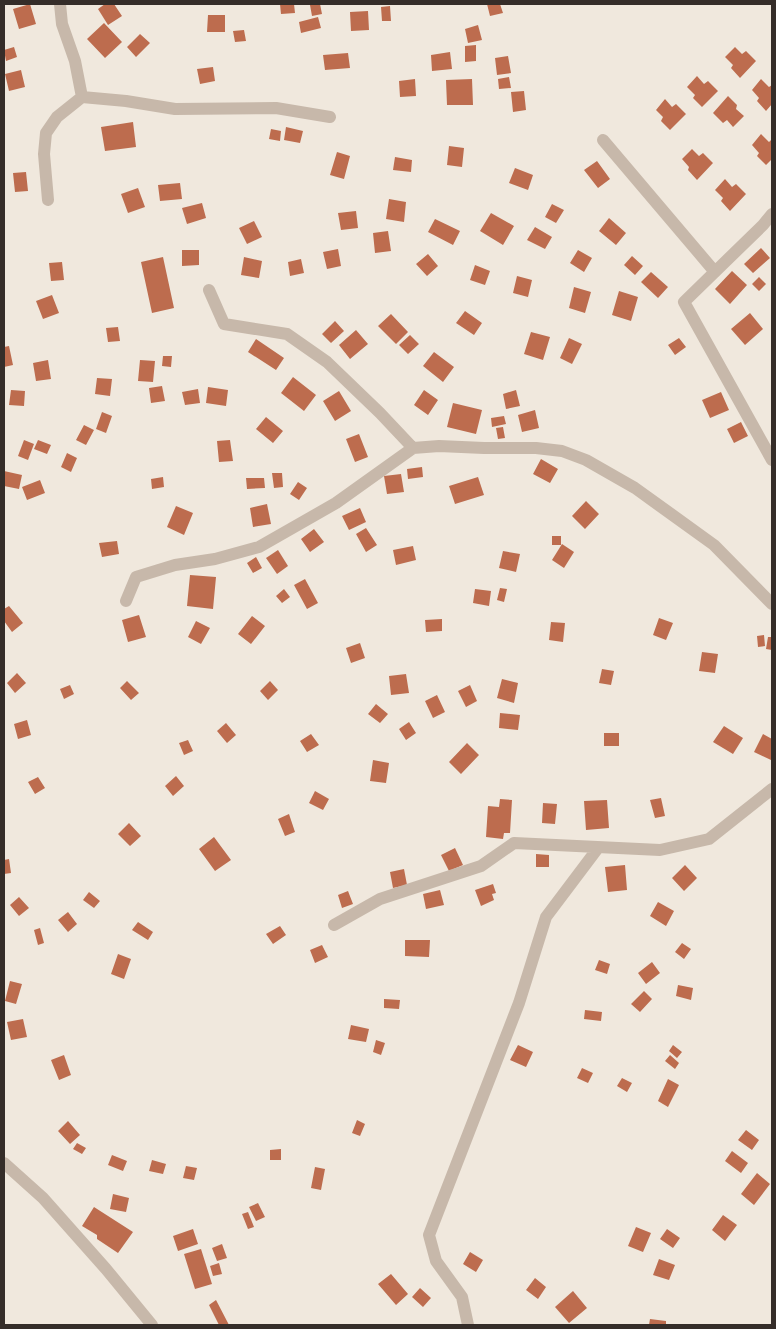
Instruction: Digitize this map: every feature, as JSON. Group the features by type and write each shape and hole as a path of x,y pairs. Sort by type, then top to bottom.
{"street":[{"path":"60,4 62,24 75,62 82,97"},
{"path":"48,200 44,154 46,133 57,117 82,97 126,100 175,109 276,108 330,117"},
{"path":"603,140 715,272"},
{"path":"772,214 684,302 772,460"},
{"path":"209,290 224,324 287,334 327,362 413,448"},
{"path":"126,600 136,576 174,565 215,559 259,547 336,503 413,448 439,446 536,448 562,451 586,460 635,488 714,545 772,604"},
{"path":"334,924 380,899 481,866 514,843 660,850 709,839 772,789"},
{"path":"468,1325 462,1297 436,1261 429,1235 519,1003 546,916 598,848"},
{"path":"4,1163 44,1198 152,1325"}],"building":[{"path":"30,4 36,24 19,29 13,9"},
{"path":"105,4 114,4 122,16 108,25 98,9"},
{"path":"280,4 294,4 295,13 281,14"},
{"path":"320,4 322,14 312,16 310,5"},
{"path":"487,4 500,4 503,13 490,16"},
{"path":"390,6 391,21 382,21 381,7"},
{"path":"368,11 369,30 351,31 350,12"},
{"path":"208,15 225,15 225,32 207,32"},
{"path":"318,17 321,28 301,33 299,22"},
{"path":"104,23 122,42 105,58 87,39"},
{"path":"478,25 482,40 468,43 465,29"},
{"path":"244,30 246,41 235,42 233,31"},
{"path":"140,34 150,43 136,57 127,47"},
{"path":"476,45 476,61 465,62 465,46"},
{"path":"14,47 17,57 6,61 4,50"},
{"path":"735,47 742,54 746,51 756,61 740,78 731,68 733,65 725,57"},
{"path":"450,52 452,69 432,71 431,55"},
{"path":"348,53 350,68 325,70 323,55"},
{"path":"508,56 511,73 497,75 495,58"},
{"path":"213,67 215,81 200,84 197,69"},
{"path":"21,70 25,87 9,91 5,74"},
{"path":"697,76 704,84 708,81 718,91 702,107 693,98 695,95 687,87"},
{"path":"509,77 511,88 499,89 498,79"},
{"path":"415,79 416,96 400,97 399,81"},
{"path":"472,79 473,105 447,105 446,80"},
{"path":"761,79 769,87 772,85 772,104 766,111 757,101 759,98 752,90"},
{"path":"524,91 526,110 513,112 511,92"},
{"path":"728,96 737,105 736,109 744,116 733,127 727,120 723,123 713,113"},
{"path":"665,99 672,107 676,104 686,114 670,130 661,121 663,117 656,110"},
{"path":"133,122 136,147 105,151 101,127"},
{"path":"286,127 303,131 300,143 284,140"},
{"path":"271,129 281,131 280,141 269,139"},
{"path":"761,134 769,142 772,139 772,159 766,165 757,156 759,153 752,145"},
{"path":"449,146 464,148 462,167 447,165"},
{"path":"692,149 699,156 703,153 713,163 697,180 688,170 689,167 682,159"},
{"path":"337,152 350,156 344,179 330,175"},
{"path":"395,157 412,160 411,172 393,170"},
{"path":"597,161 610,179 598,188 584,170"},
{"path":"515,168 533,175 528,190 509,183"},
{"path":"26,172 28,191 15,192 13,173"},
{"path":"725,179 732,187 736,184 746,194 730,211 721,201 723,198 715,190"},
{"path":"180,183 182,199 160,201 158,185"},
{"path":"138,188 145,207 128,213 121,194"},
{"path":"389,199 406,202 404,222 386,219"},
{"path":"202,203 206,218 187,224 182,208"},
{"path":"552,204 564,210 556,223 545,217"},
{"path":"356,211 358,228 341,230 338,213"},
{"path":"491,213 514,226 503,245 480,231"},
{"path":"609,218 626,233 616,245 599,231"},
{"path":"435,219 460,231 453,245 428,232"},
{"path":"254,221 262,237 247,244 239,228"},
{"path":"535,227 552,237 545,249 527,240"},
{"path":"388,231 391,251 375,253 373,233"},
{"path":"761,248 770,258 753,273 744,264"},
{"path":"338,249 341,266 327,269 323,252"},
{"path":"182,250 199,250 199,265 182,266"},
{"path":"578,250 592,258 584,272 570,263"},
{"path":"428,254 438,266 427,276 416,264"},
{"path":"632,256 643,266 635,275 624,265"},
{"path":"163,257 174,308 152,313 141,262"},
{"path":"244,257 262,261 259,278 241,275"},
{"path":"301,259 304,273 290,276 288,262"},
{"path":"62,262 64,280 51,281 49,263"},
{"path":"475,265 490,271 485,285 470,280"},
{"path":"732,271 747,285 730,304 715,289"},
{"path":"651,272 668,287 658,298 641,282"},
{"path":"517,276 532,280 528,297 513,293"},
{"path":"759,277 766,284 759,291 752,284"},
{"path":"574,287 591,292 585,313 569,308"},
{"path":"619,291 638,297 631,321 612,315"},
{"path":"52,295 59,313 43,319 36,301"},
{"path":"465,311 482,323 474,335 456,323"},
{"path":"750,313 763,329 745,345 731,329"},
{"path":"391,314 408,332 396,344 378,326"},
{"path":"335,321 344,331 331,343 322,334"},
{"path":"118,327 120,341 108,342 106,328"},
{"path":"356,330 368,344 350,359 339,345"},
{"path":"531,332 550,337 543,360 524,354"},
{"path":"410,335 419,344 408,354 399,345"},
{"path":"569,338 582,344 572,364 560,358"},
{"path":"679,338 686,347 675,355 668,345"},
{"path":"256,339 284,358 276,370 248,352"},
{"path":"9,346 13,365 4,367 4,347"},
{"path":"434,352 454,367 443,382 423,366"},
{"path":"163,356 172,356 171,367 162,366"},
{"path":"48,360 51,379 36,381 33,363"},
{"path":"140,360 155,361 153,382 138,381"},
{"path":"293,377 316,395 304,411 281,393"},
{"path":"97,378 112,379 110,396 95,394"},
{"path":"162,386 165,401 151,403 149,388"},
{"path":"208,387 228,390 226,406 206,403"},
{"path":"198,389 200,403 185,405 182,392"},
{"path":"11,390 25,391 24,406 9,405"},
{"path":"424,390 438,400 428,415 414,405"},
{"path":"516,390 520,406 506,409 503,394"},
{"path":"339,391 351,411 335,421 323,401"},
{"path":"721,392 729,410 710,418 702,400"},
{"path":"453,403 482,410 476,434 447,427"},
{"path":"535,410 539,428 522,432 518,415"},
{"path":"102,412 112,416 106,433 96,429"},
{"path":"504,416 506,424 492,427 491,418"},
{"path":"266,417 283,431 273,443 256,429"},
{"path":"741,422 748,436 734,443 727,429"},
{"path":"84,425 94,430 86,445 76,440"},
{"path":"503,427 505,438 498,439 496,428"},
{"path":"359,434 368,457 355,462 346,439"},
{"path":"24,440 34,444 28,460 18,456"},
{"path":"38,440 51,445 47,454 34,449"},
{"path":"230,440 233,461 219,462 217,441"},
{"path":"67,453 77,458 71,472 61,467"},
{"path":"541,459 558,469 550,483 533,474"},
{"path":"422,467 423,477 408,479 407,469"},
{"path":"4,471 22,475 19,489 4,486"},
{"path":"272,473 282,473 283,487 274,488"},
{"path":"401,474 404,492 387,494 384,476"},
{"path":"163,477 164,487 152,489 151,479"},
{"path":"478,477 484,495 455,504 449,486"},
{"path":"246,478 264,478 265,488 247,489"},
{"path":"40,480 45,493 27,500 22,487"},
{"path":"298,482 307,488 299,500 290,494"},
{"path":"586,501 599,514 585,529 572,516"},
{"path":"267,504 271,524 253,527 250,508"},
{"path":"176,506 193,513 184,535 167,527"},
{"path":"360,508 366,522 349,530 342,516"},
{"path":"366,528 377,545 366,552 356,534"},
{"path":"314,529 324,542 310,552 301,539"},
{"path":"552,536 561,536 561,545 552,545"},
{"path":"117,541 119,554 102,557 99,543"},
{"path":"562,544 574,552 564,568 552,560"},
{"path":"413,546 416,560 396,565 393,550"},
{"path":"278,550 288,566 277,574 266,558"},
{"path":"503,551 520,554 516,572 499,568"},
{"path":"256,557 262,568 253,573 247,563"},
{"path":"190,575 216,577 213,609 187,606"},
{"path":"305,579 318,603 307,609 294,585"},
{"path":"500,588 507,589 504,602 497,600"},
{"path":"284,589 290,597 282,603 276,596"},
{"path":"475,589 491,591 489,606 473,603"},
{"path":"9,606 23,623 12,632 4,621 4,609"},
{"path":"139,615 146,637 128,642 122,620"},
{"path":"252,616 265,626 251,644 238,634"},
{"path":"659,618 673,623 666,640 653,635"},
{"path":"442,619 442,631 426,632 425,620"},
{"path":"196,621 210,628 201,644 188,637"},
{"path":"551,622 565,623 563,642 549,640"},
{"path":"764,635 765,646 758,647 757,636"},
{"path":"768,637 772,637 772,650 766,649"},
{"path":"360,643 365,658 351,663 346,648"},
{"path":"702,652 718,654 715,673 699,671"},
{"path":"602,669 614,671 611,685 599,683"},
{"path":"17,673 26,683 15,693 7,683"},
{"path":"406,674 409,693 391,695 389,676"},
{"path":"502,679 518,683 514,703 497,698"},
{"path":"127,681 139,693 131,700 120,688"},
{"path":"270,681 278,690 268,700 260,691"},
{"path":"70,685 74,694 64,699 60,689"},
{"path":"470,685 477,701 466,707 458,691"},
{"path":"437,695 445,712 433,718 425,701"},
{"path":"376,704 388,714 380,723 368,714"},
{"path":"500,713 520,715 518,730 499,728"},
{"path":"27,720 31,735 18,739 14,724"},
{"path":"409,722 416,733 406,740 399,729"},
{"path":"226,723 236,735 227,743 217,731"},
{"path":"724,726 743,738 733,754 713,742"},
{"path":"604,733 619,733 619,746 604,746"},
{"path":"311,734 319,745 307,752 300,741"},
{"path":"763,734 772,739 771,760 754,752"},
{"path":"188,740 193,751 184,755 179,743"},
{"path":"467,743 479,755 461,774 449,762"},
{"path":"373,760 389,763 386,783 370,781"},
{"path":"176,776 184,786 173,796 165,786"},
{"path":"38,777 45,788 35,794 28,782"},
{"path":"315,791 329,799 323,810 309,803"},
{"path":"661,798 665,816 655,818 650,800"},
{"path":"500,799 512,800 510,833 504,833 503,839 486,837 488,806 499,807"},
{"path":"607,800 609,828 586,830 584,801"},
{"path":"543,803 557,804 555,824 542,823"},
{"path":"289,814 295,832 285,836 278,819"},
{"path":"129,823 141,836 130,846 118,834"},
{"path":"214,837 231,860 215,871 199,849"},
{"path":"455,848 463,865 449,871 441,855"},
{"path":"536,854 549,855 549,867 536,867"},
{"path":"9,859 11,873 4,874 4,860"},
{"path":"625,865 627,890 608,892 605,867"},
{"path":"685,865 697,878 684,891 672,878"},
{"path":"404,869 407,885 393,888 390,872"},
{"path":"493,884 496,893 492,894 494,900 481,906 475,890"},
{"path":"440,890 444,905 426,909 423,894"},
{"path":"348,891 353,904 342,908 338,895"},
{"path":"89,892 100,901 94,908 83,900"},
{"path":"19,897 29,908 19,916 10,905"},
{"path":"658,902 674,911 666,926 650,916"},
{"path":"68,912 77,924 68,932 58,920"},
{"path":"138,922 153,932 148,940 132,930"},
{"path":"280,926 286,935 273,944 266,934"},
{"path":"40,928 44,943 38,945 34,930"},
{"path":"405,940 430,940 429,957 405,956"},
{"path":"682,943 691,949 684,959 675,952"},
{"path":"322,945 328,957 315,963 310,950"},
{"path":"118,954 131,959 124,979 111,974"},
{"path":"599,960 610,964 607,974 595,970"},
{"path":"652,962 660,973 646,984 638,973"},
{"path":"10,981 22,984 16,1004 5,1001"},
{"path":"678,985 693,988 691,1000 676,996"},
{"path":"644,991 652,999 640,1012 631,1004"},
{"path":"384,999 400,1000 399,1009 384,1008"},
{"path":"585,1010 602,1012 601,1021 584,1019"},
{"path":"23,1019 27,1037 11,1040 7,1022"},
{"path":"351,1025 369,1029 366,1042 348,1039"},
{"path":"376,1040 385,1043 381,1055 373,1052"},
{"path":"518,1045 533,1052 526,1067 510,1060"},
{"path":"673,1045 682,1052 677,1058 669,1051"},
{"path":"64,1055 71,1075 59,1080 51,1060"},
{"path":"670,1055 679,1063 675,1069 665,1061"},
{"path":"582,1068 593,1073 588,1083 577,1078"},
{"path":"622,1078 632,1083 627,1092 617,1086"},
{"path":"668,1079 679,1085 668,1107 658,1101"},
{"path":"357,1120 365,1124 360,1136 352,1133"},
{"path":"68,1121 80,1135 70,1144 58,1131"},
{"path":"746,1130 759,1140 752,1150 738,1140"},
{"path":"77,1143 86,1148 82,1154 73,1149"},
{"path":"281,1149 281,1160 270,1160 270,1150"},
{"path":"732,1151 748,1163 741,1173 725,1161"},
{"path":"112,1155 127,1161 123,1171 108,1165"},
{"path":"152,1160 166,1164 163,1174 149,1171"},
{"path":"186,1166 197,1168 194,1180 183,1178"},
{"path":"315,1167 325,1169 321,1190 311,1188"},
{"path":"757,1173 770,1184 754,1205 741,1194"},
{"path":"113,1194 129,1198 126,1212 110,1209"},
{"path":"258,1203 265,1217 256,1221 249,1207"},
{"path":"94,1207 133,1232 118,1253 97,1239 97,1235 82,1226"},
{"path":"248,1212 254,1227 248,1229 242,1214"},
{"path":"723,1215 737,1225 725,1241 712,1230"},
{"path":"636,1227 651,1233 643,1252 628,1246"},
{"path":"193,1229 198,1244 178,1251 173,1236"},
{"path":"667,1229 680,1238 673,1248 660,1239"},
{"path":"222,1244 227,1258 217,1261 212,1248"},
{"path":"201,1249 212,1284 195,1289 184,1254"},
{"path":"470,1252 483,1260 476,1272 463,1264"},
{"path":"659,1259 675,1265 669,1280 653,1275"},
{"path":"219,1263 222,1274 213,1276 210,1266"},
{"path":"391,1274 408,1294 396,1305 378,1284"},
{"path":"535,1278 546,1287 538,1299 526,1290"},
{"path":"420,1288 431,1298 423,1307 412,1297"},
{"path":"573,1291 587,1308 569,1323 555,1307"},
{"path":"216,1300 229,1325 219,1325 209,1305"},
{"path":"650,1319 666,1321 666,1325 649,1325"}]}
